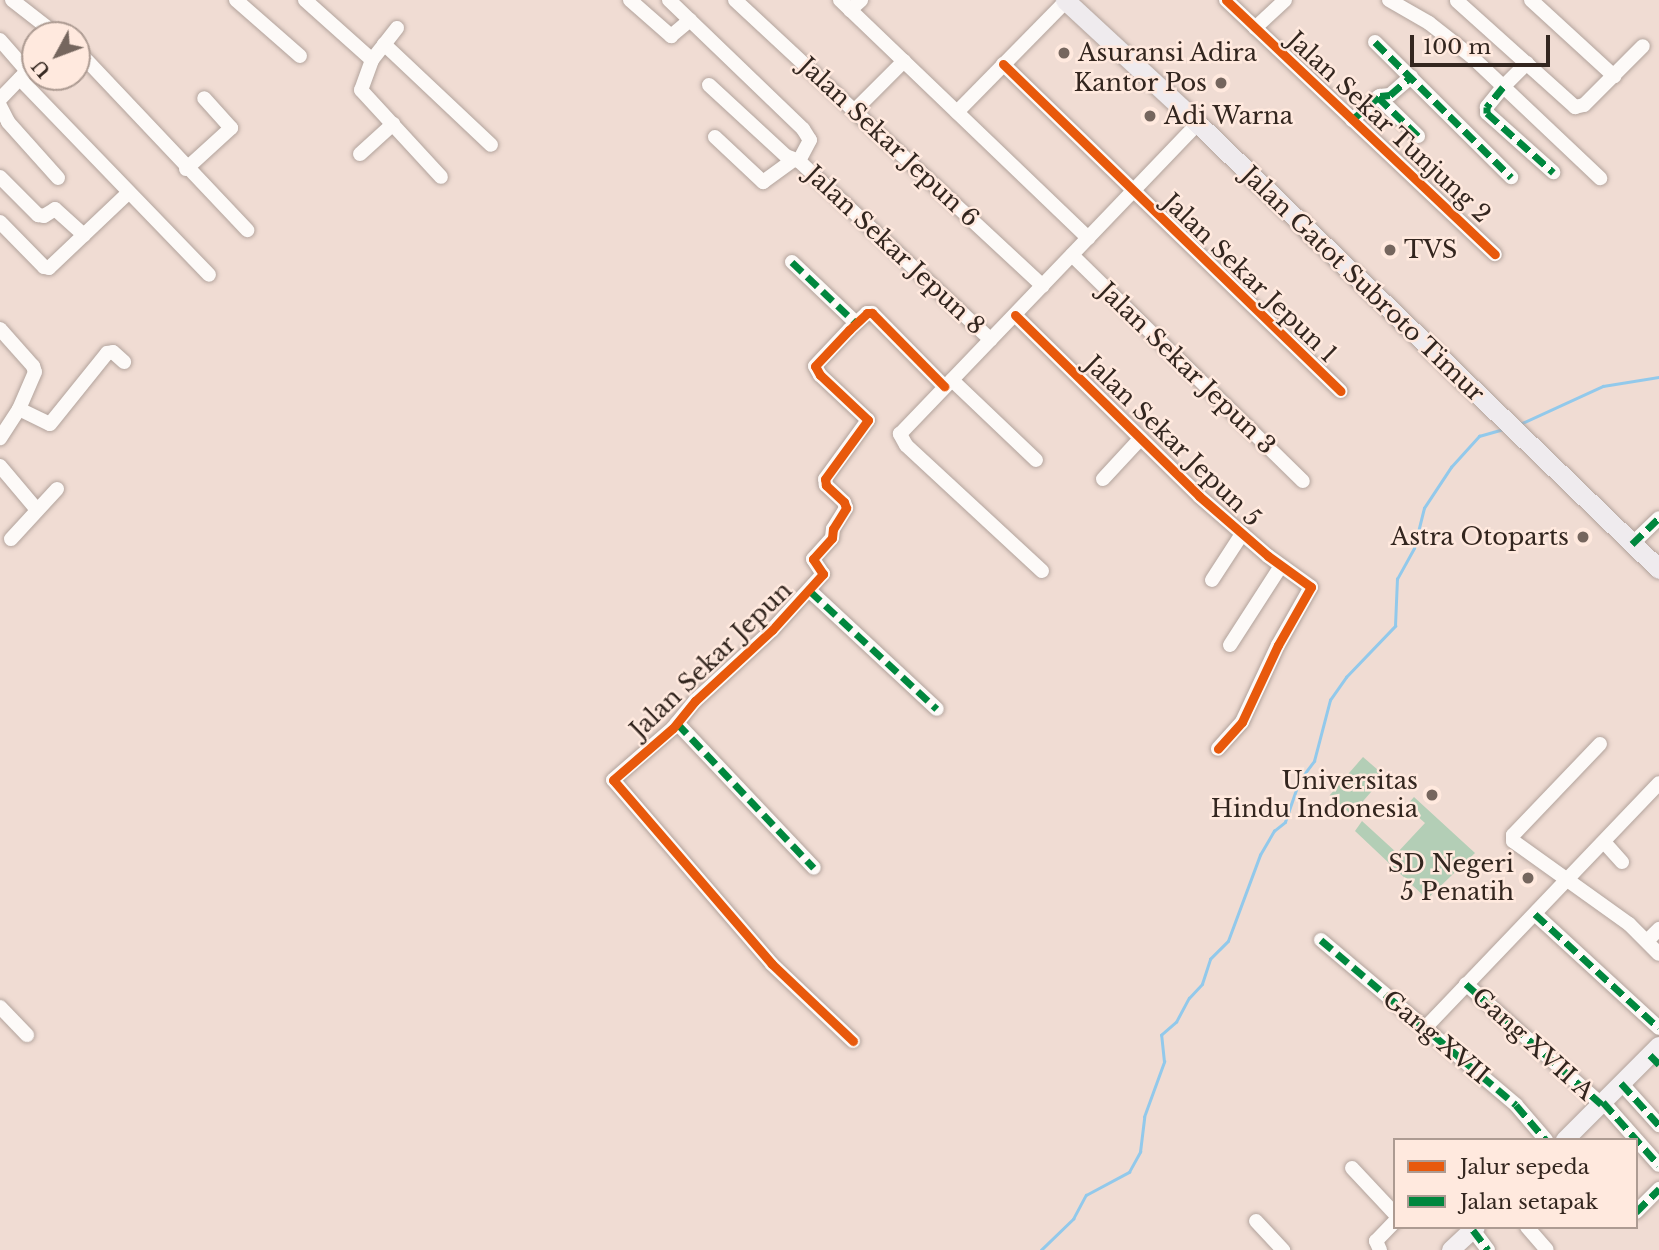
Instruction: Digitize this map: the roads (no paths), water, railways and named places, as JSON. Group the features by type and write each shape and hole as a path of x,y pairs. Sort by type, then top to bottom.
{"highway":[{"name":"Jalan Gatot Subroto Timur","path":"1065,1 1198,123 1659,569"}],"main road":[{"path":"1567,1138 1621,1083 1656,1055"},
{"path":"1451,1250 1475,1229"}],"street":[{"path":"12,0 39,21"},
{"path":"236,0 300,56"},
{"path":"305,0 372,60"},
{"path":"630,0 671,36 690,20"},
{"path":"669,0 803,129 810,141 796,160 763,182 715,137"},
{"name":"Jalan Sekar Jepun 6","path":"735,0 856,109 1042,286"},
{"name":"Jalan Sekar Tunjung 2","path":"1226,0 1495,254"},
{"path":"1255,28 1285,0"},
{"path":"1389,0 1438,30 1600,178"},
{"path":"1531,0 1614,76"},
{"path":"957,112 1065,1"},
{"path":"1457,1 1580,108 1643,46"},
{"path":"850,3 904,61 1088,238"},
{"path":"397,28 372,60 361,90 441,177"},
{"path":"0,40 25,64 27,71 0,99"},
{"path":"1375,42 1511,177"},
{"path":"384,44 491,145"},
{"path":"856,109 904,61"},
{"path":"1527,63 1503,87 1487,107 1487,113 1553,172"},
{"name":"Jalan Sekar Jepun 1","path":"1003,64 1340,391"},
{"path":"91,65 247,230"},
{"path":"1352,120 1378,97 1390,95 1411,77"},
{"path":"20,79 209,275"},
{"name":"Jalan Sekar Jepun 8","path":"709,85 796,160 991,340"},
{"path":"1378,97 1418,136"},
{"path":"187,169 231,128 204,98"},
{"path":"0,106 8,122 58,178"},
{"path":"1042,571 900,439 904,428 1198,123"},
{"path":"360,154 393,124"},
{"path":"0,177 38,215 44,216 55,209 84,235"},
{"path":"0,222 44,267 49,268 128,193"},
{"name":"Jalan Sekar Jepun 3","path":"1072,255 1303,481"},
{"path":"792,262 856,323 867,313 874,314 1036,460"},
{"name":"Jalan Sekar Jepun 5","path":"1015,315 1140,439 1242,534 1311,587 1278,645 1242,722 1218,749"},
{"name":"Jalan Sekar Jepun","path":"853,1041 772,964 613,780 677,723 695,701 810,591 823,574 813,559 832,538 833,529 846,511 844,502 826,485 825,479 868,420 820,375 815,366 856,323"},
{"path":"0,329 35,369 19,409 0,438"},
{"path":"19,409 50,424 107,354 113,352 124,362"},
{"path":"1103,479 1140,439"},
{"path":"0,466 37,510"},
{"path":"11,539 57,489"},
{"path":"1632,544 1659,518"},
{"path":"1212,580 1242,534"},
{"path":"1230,645 1281,566"},
{"path":"810,591 937,709"},
{"path":"677,723 814,868"},
{"path":"1600,744 1513,835 1516,844 1569,879 1648,940 1659,954"},
{"path":"1426,1027 1659,783"},
{"path":"1604,842 1622,862"},
{"path":"1535,914 1659,1028"},
{"path":"1648,940 1659,929"},
{"name":"Gang XVII","path":"1321,940 1516,1105 1544,1138"},
{"name":"Gang XVII A","path":"1466,984 1602,1103 1634,1138"},
{"path":"0,1007 27,1035"},
{"path":"1621,1083 1659,1125"},
{"name":"Gang XVII A","path":"1638,1142 1659,1165"},
{"path":"1352,1168 1393,1211"},
{"path":"1638,1210 1659,1189"},
{"path":"1256,1221 1283,1250"},
{"path":"1380,1250 1376,1241 1393,1223"},
{"path":"1475,1229 1489,1250"},
{"path":"1529,1229 1547,1250"}],"waterway":[{"path":"1520,424 1603,386 1659,377"},
{"path":"1041,1250 1073,1219 1086,1195 1129,1172 1140,1152 1144,1117 1164,1062 1161,1035 1176,1022 1189,998 1202,984 1210,959 1228,941 1260,855 1274,831 1285,822 1299,781 1314,761 1330,700 1346,677 1395,626 1397,579 1414,548 1424,508 1451,467 1479,436 1504,429"}],"place":[{"name":"Asuransi Adira","path":"1064,53"},
{"name":"Kantor Pos","path":"1221,83"},
{"name":"Adi Warna","path":"1150,116"},
{"name":"TVS","path":"1390,250"},
{"name":"Astra Otoparts","path":"1583,537"},
{"name":"Universitas Hindu Indonesia","path":"1432,795"},
{"name":"SD Negeri 5 Penatih","path":"1528,878"}]}
